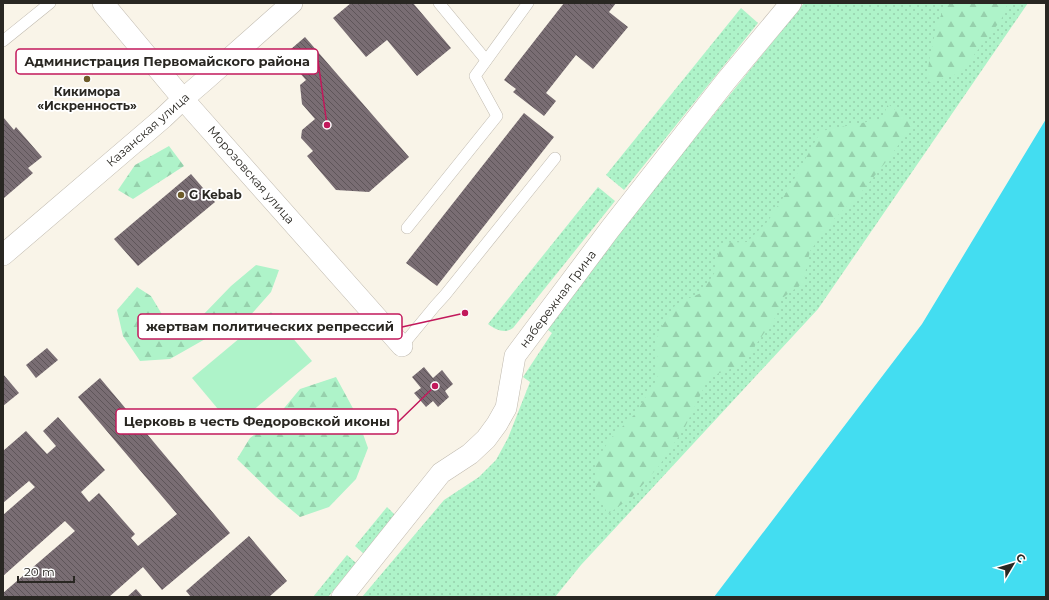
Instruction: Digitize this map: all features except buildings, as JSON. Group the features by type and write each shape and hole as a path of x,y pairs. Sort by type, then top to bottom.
{"street":[{"name":"Морозовская улица","path":"102,3 183,99 402,346"},
{"name":"Казанская улица","path":"3,255 163,118 292,3"},
{"name":"набережная Грина","path":"342,597 441,473 470,454 486,439 506,408 515,356 614,224 726,81 791,3"}],"lane":[{"path":"3,41 50,3"},
{"path":"439,3 486,60"},
{"path":"407,228 497,116 475,76 528,3"},
{"path":"402,346 555,158"}],"green space":[{"path":"804,3 1028,3 818,309 581,565 555,597 362,597 444,500 479,477 496,460 508,438 530,382 523,377 552,333 543,326"},
{"path":"946,3 1008,3 1001,20 960,73 926,84 930,55 937,25"},
{"path":"741,8 758,23 624,190 606,175"},
{"path":"888,104 913,125 859,195 835,218 810,251 803,283 781,299 775,318 741,365 709,377 685,427 659,466 632,497 608,514 596,493 595,463 610,439 635,414 657,379 657,334 676,304 701,293 715,272 720,243 747,242 768,221 788,190 821,131 882,119"},
{"path":"169,146 184,166 133,199 118,190 135,165"},
{"path":"598,187 615,201 513,328 504,331 494,328 488,324"},
{"path":"256,265 279,270 271,292 248,318 207,338 170,359 140,361 123,336 117,310 137,287 151,296 163,316 183,322 202,316 231,286"},
{"path":"271,312 312,361 233,427 192,378"},
{"path":"336,377 356,414 368,448 356,479 329,507 300,517 276,497 237,459 250,438 275,419 300,389"},
{"path":"387,507 396,516 364,554 355,546"},
{"path":"347,555 356,563 328,597 313,597"}],"water":[{"path":"1046,119 1046,597 714,597 922,324"}],"place":[{"name":"Кикимора «Искренность»","path":"87,79"},
{"name":"Администрация Первомайского района","path":"327,125"},
{"name":"G Kebab","path":"181,195"},
{"name":"жертвам политических репрессий","path":"465,313"},
{"name":"Церковь в честь Федоровской иконы","path":"435,386"}]}
